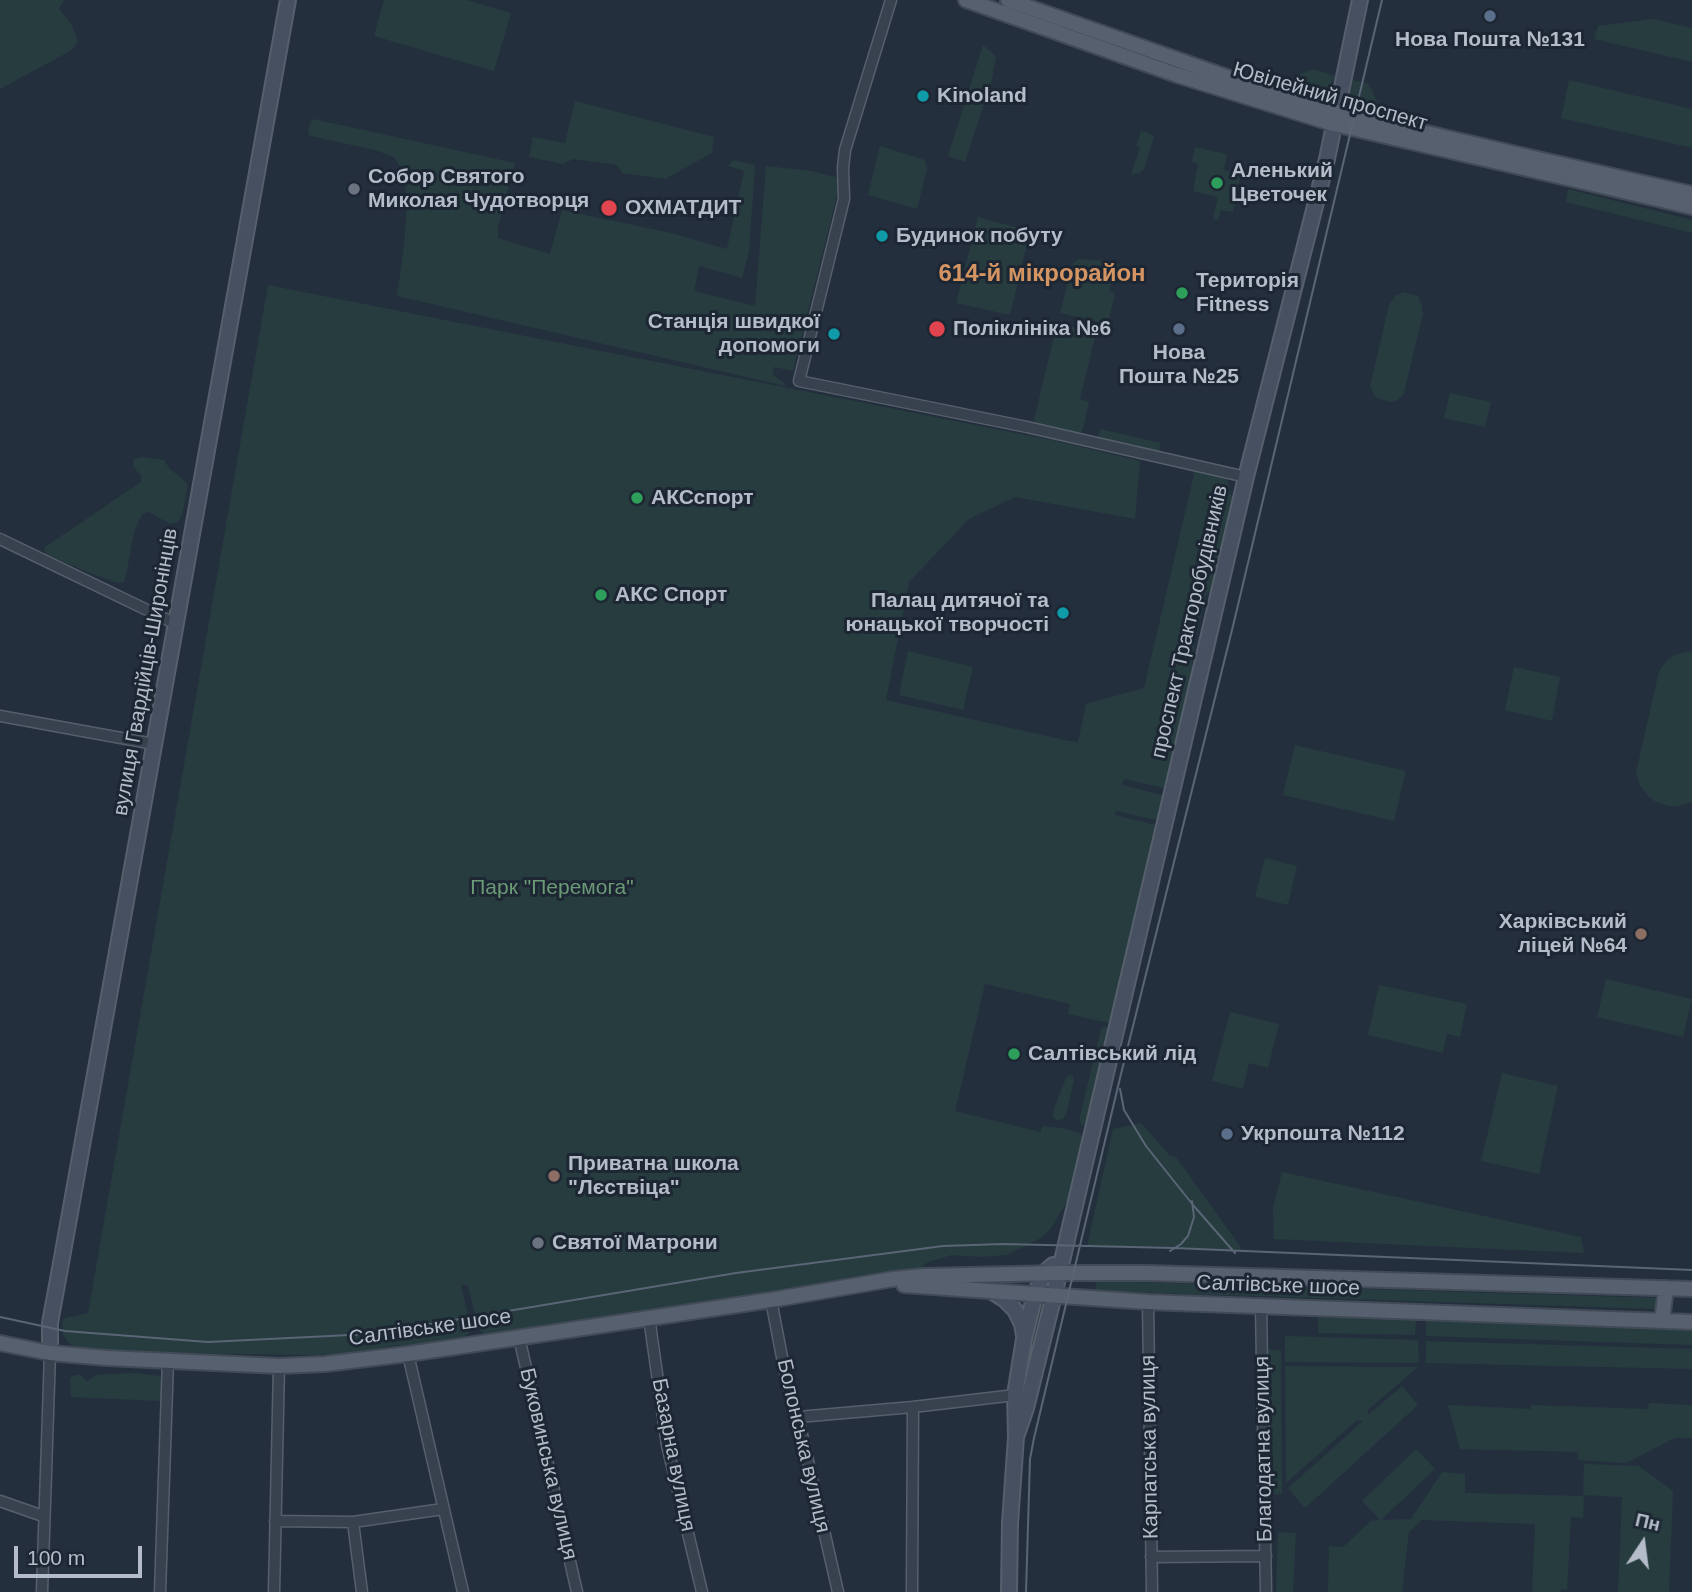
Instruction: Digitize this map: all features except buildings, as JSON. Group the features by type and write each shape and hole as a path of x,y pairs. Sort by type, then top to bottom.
{"main road":[{"name":"вулиця Гвардійців-Широнінців","path":"50,1353 50,1323 288,0"},
{"name":"Ювілейний проспект","path":"966,0 986,4 1177,75 1336,118 1692,207"},
{"name":"Ювілейний проспект","path":"1008,0 1336,118 1692,194"},
{"name":"проспект Тракторобудівників","path":"1009,1592 1010,1523 1016,1437 1015,1395 1024,1339 1035,1294 1063,1255 1246,477 1336,118 1360,0"},
{"name":"проспект Тракторобудівників","path":"1016,1437 1026,1408 1054,1295 1052,1273"},
{"name":"Салтівське шосе","path":"0,1343 50,1353 168,1361 279,1366 325,1364 408,1354 924,1276 1147,1273 1692,1289"},
{"name":"Салтівське шосе","path":"864,1284 1148,1302 1692,1322"},
{"path":"1662,1321 1666,1288"},
{"path":"991,1291 1015,1310 1024,1339"}],"street":[{"path":"891,0 845,150 844,199 799,381 1246,477"},
{"path":"0,539 176,624"},
{"path":"0,716 154,744"},
{"name":"Болонська вулиця","path":"771,1300 786,1378 798,1418 838,1592"},
{"name":"Карпатська вулиця","path":"1148,1302 1152,1592"},
{"name":"Благодатна вулиця","path":"1261,1307 1266,1592"},
{"name":"Базарна вулиця","path":"649,1317 667,1445 702,1592"},
{"name":"Буковинська вулиця","path":"519,1337 577,1592"},
{"path":"42,1592 50,1353"},
{"path":"408,1354 463,1592"},
{"path":"160,1592 168,1361"},
{"path":"274,1592 279,1366"},
{"path":"798,1418 1015,1395"},
{"path":"912,1592 913,1407"},
{"path":"0,1501 43,1516"},
{"path":"275,1521 353,1522 443,1509"},
{"path":"353,1522 362,1592"},
{"path":"1151,1557 1266,1556"}],"green space":[{"path":"0,0 64,0 59,9 71,23 78,42 72,50 0,89"},
{"path":"384,0 467,0 511,13 494,71 374,36"},
{"path":"1653,19 1692,28 1692,62 1594,39 1598,26"},
{"path":"983,45 996,56 992,79 965,162 948,156"},
{"path":"1313,69 1335,76 1325,91 1315,96 1296,90 1300,74"},
{"path":"1352,80 1368,83 1379,105 1375,113 1354,102 1350,92"},
{"path":"1569,80 1692,109 1692,148 1561,118"},
{"path":"575,101 714,137 712,153 665,179 622,173 617,165 573,159 563,164 529,157 533,137 565,143"},
{"path":"313,119 515,163 498,227 498,238 550,254 562,210 671,233 727,249 744,171 728,166 733,160 755,165 749,252 742,278 699,266 694,291 755,306 766,166 836,177 839,188 793,371 774,367 773,375 785,383 785,386 397,296 407,205 404,173 394,157 375,150 310,136 308,131"},
{"path":"1141,131 1154,137 1144,169 1140,173 1131,174 1140,148 1136,146"},
{"path":"880,146 925,160 927,169 917,209 868,195"},
{"name":"Аленький Цветочек","path":"1195,147 1227,154 1224,170 1241,174 1233,212 1221,210 1218,220 1213,219 1218,197 1193,191 1198,164 1192,162"},
{"path":"1568,189 1692,220 1692,233 1566,202"},
{"path":"978,217 1030,231 1010,315 956,303"},
{"path":"1078,259 1125,266 1122,281 1112,279 1109,291 1115,293 1108,324 1060,313 1073,263"},
{"name":"Парк \"Перемога\"","path":"268,285 1056,441 1140,461 1135,519 1015,497 969,519 909,582 886,700 1069,741 1078,742 1086,704 1144,688 1195,470 1226,476 1234,504 1214,594 1207,592 1195,640 1192,680 1168,789 1124,779 1122,785 1166,796 1160,821 1116,811 1115,815 1160,826 1113,1024 1068,1014 1070,1004 985,984 955,1111 1041,1132 1042,1126 1063,1128 1080,1133 1083,1138 1065,1205 1051,1228 1041,1238 1007,1255 952,1255 906,1271 488,1335 478,1329 468,1285 461,1285 471,1328 463,1338 347,1354 159,1353 85,1349 73,1346 67,1341 63,1334 62,1319 88,1313"},
{"path":"1403,292 1418,296 1423,314 1404,393 1397,401 1389,402 1375,397 1370,386 1389,305 1395,296"},
{"path":"1069,326 1096,333 1080,399 1089,402 1079,435 1033,424 1054,336 1056,331"},
{"path":"1450,393 1491,402 1485,427 1444,418"},
{"path":"1100,429 1161,443 1158,453 1098,440"},
{"path":"142,457 164,460 169,468 187,483 187,490 178,522 170,524 149,512 142,514 134,532 123,583 47,555 45,547 141,482 141,476 133,466 134,459"},
{"path":"908,651 973,667 963,710 899,695"},
{"path":"1692,651 1692,802 1669,806 1649,797 1640,785 1636,773 1661,668 1676,654"},
{"path":"1514,667 1560,677 1552,721 1505,710"},
{"path":"1295,745 1406,771 1394,821 1283,795"},
{"path":"1265,858 1297,866 1288,905 1255,897"},
{"path":"1606,979 1692,999 1683,1037 1597,1017"},
{"path":"1379,985 1467,1004 1460,1037 1447,1034 1443,1053 1368,1035"},
{"path":"1230,1012 1279,1024 1268,1068 1249,1063 1243,1089 1212,1081"},
{"path":"1104,1026 1109,1029 1088,1122 1082,1126 1079,1120 1101,1029"},
{"path":"1502,1073 1558,1086 1539,1174 1481,1161"},
{"path":"1069,1075 1073,1076 1074,1080 1066,1115 1057,1120 1053,1117 1053,1111"},
{"path":"1141,1123 1170,1156 1175,1156 1242,1251 1087,1246 1113,1129"},
{"path":"1282,1172 1581,1237 1584,1253 1274,1239 1273,1208"},
{"path":"1097,1281 1313,1287 1319,1291 1353,1293 1362,1289 1660,1298 1657,1309 1095,1291"},
{"path":"1318,1317 1416,1319 1415,1335 1318,1333"},
{"path":"1426,1319 1692,1327 1692,1345 1426,1336"},
{"path":"1285,1336 1418,1340 1419,1363 1285,1362"},
{"path":"1426,1341 1692,1349 1692,1369 1426,1363"},
{"path":"1264,1350 1281,1350 1282,1494 1267,1495"},
{"path":"1285,1366 1418,1367 1368,1410 1368,1415 1402,1386 1418,1405 1305,1508 1288,1488 1363,1421 1357,1420 1286,1483"},
{"path":"135,1373 160,1376 163,1379 160,1401 71,1397 70,1378 75,1375 80,1375 87,1381 96,1375"},
{"path":"1649,1403 1692,1405 1692,1438 1675,1438 1626,1463 1578,1460 1578,1452 1460,1449 1448,1405 1531,1409 1531,1405 1648,1409"},
{"path":"1416,1449 1435,1469 1381,1520 1411,1519 1442,1472 1465,1474 1465,1493 1584,1496 1583,1518 1571,1517 1567,1590 1532,1592 1535,1524 1422,1520 1409,1532 1402,1592 1328,1592 1329,1546 1343,1547 1371,1521 1380,1520 1362,1501"},
{"path":"1584,1464 1639,1466 1673,1491 1669,1592 1618,1592 1622,1497 1583,1495"},
{"path":"1278,1532 1296,1533 1293,1592 1276,1592"}],"tram line":[{"path":"1026,1592 1030,1459 1034,1438 1120,1078 1233,626 1382,0"},
{"path":"1120,1089 1124,1110 1146,1146 1235,1253"},
{"path":"1170,1251 1188,1236 1194,1217 1192,1201"},
{"path":"0,1317 65,1331 208,1342 370,1334 736,1273 943,1246 1003,1244 1174,1248 1692,1270"}],"place":[{"name":"Нова Пошта №131","path":"1490,16"},
{"name":"Kinoland","path":"923,96"},
{"name":"Аленький Цветочек","path":"1217,183"},
{"name":"Собор Святого Миколая Чудотворця","path":"354,189"},
{"name":"ОХМАТДИТ","path":"609,208"},
{"name":"Будинок побуту","path":"882,236"},
{"name":"Територія Fitness","path":"1182,293"},
{"name":"Поліклініка №6","path":"937,329"},
{"name":"Нова Пошта №25","path":"1179,329"},
{"name":"Станція швидкої допомоги","path":"834,334"},
{"name":"АКСспорт","path":"637,498"},
{"name":"АКС Спорт","path":"601,595"},
{"name":"Палац дитячої та юнацької творчості","path":"1063,613"},
{"name":"Харківський ліцей №64","path":"1641,934"},
{"name":"Салтівський лід","path":"1014,1054"},
{"name":"Укрпошта №112","path":"1227,1134"},
{"name":"Приватна школа \"Лєствіца\"","path":"554,1176"},
{"name":"Святої Матрони","path":"538,1243"}],"district":[{"name":"614-й мікрорайон","path":"1042,274"}]}
